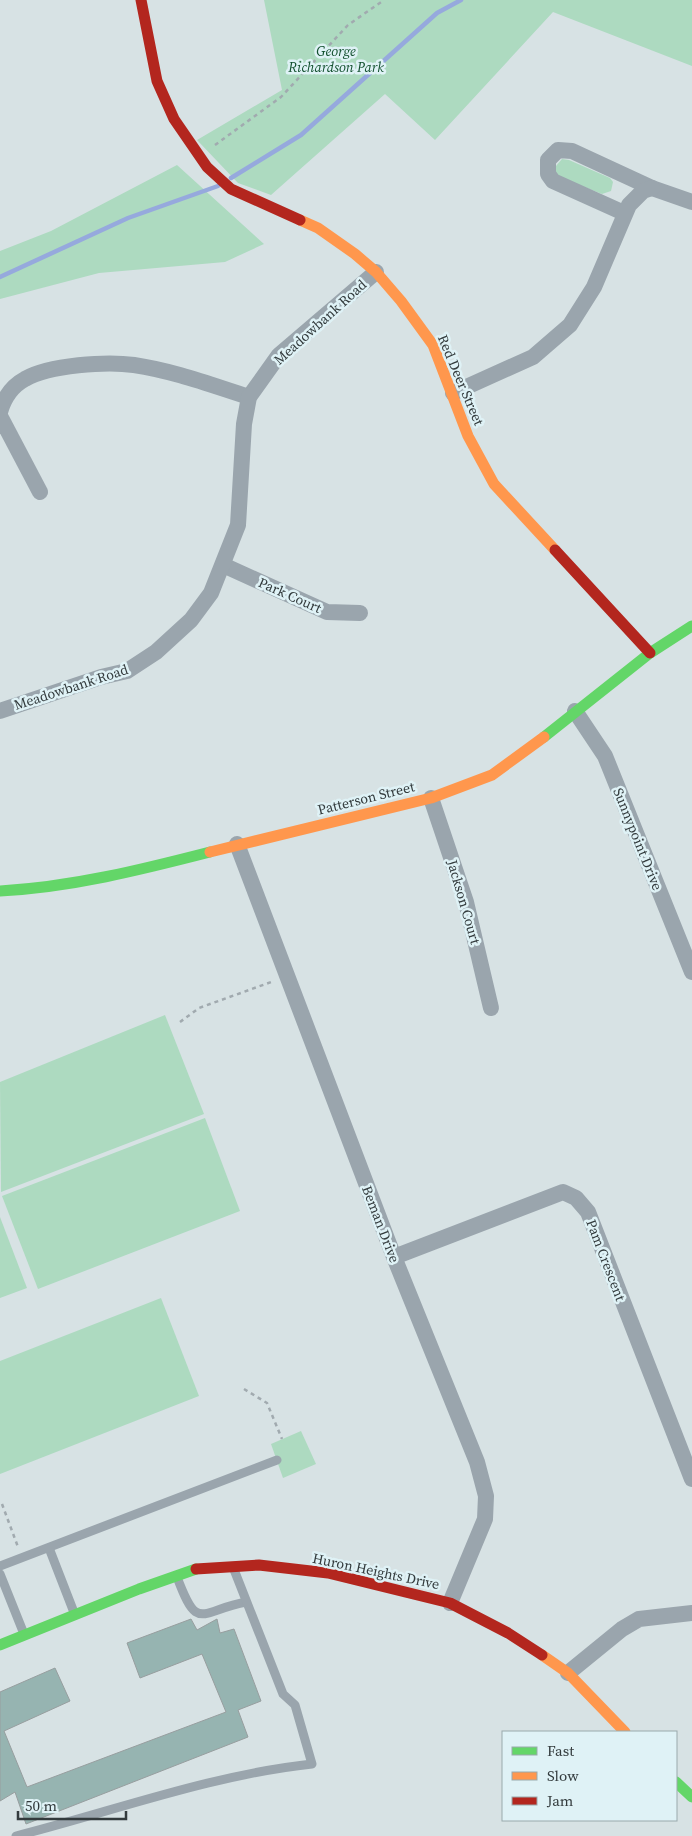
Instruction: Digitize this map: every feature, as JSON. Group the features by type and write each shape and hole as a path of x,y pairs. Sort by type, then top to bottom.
{"street":[{"name":"Red Deer Street","path":"141,0 157,81 174,119 207,167 232,189 318,228 355,254 376,272 401,301 434,345 468,436 494,484 650,653"},
{"path":"624,213 553,181 546,167 548,160 558,150 572,151 652,188 692,202"},
{"path":"453,394 533,357 570,325 594,287 624,213 634,198 652,188"},
{"name":"Meadowbank Road","path":"0,711 101,676 127,671 156,652 191,620 211,593 238,525 244,424 249,397 279,355 376,272"},
{"path":"0,412 3,401 13,388 26,379 51,371 92,364 133,364 174,373 249,397"},
{"path":"0,416 40,492"},
{"name":"Park Court","path":"223,565 327,612 360,613"},
{"name":"Patterson Street","path":"0,891 44,888 103,879 237,844 431,798 492,775 550,734 575,711 650,653 692,626"},
{"name":"Sunnypoint Drive","path":"575,711 605,756 692,972"},
{"name":"Jackson Court","path":"431,798 466,902 491,1008"},
{"name":"Beman Drive","path":"237,844 394,1257 478,1462 486,1496 485,1519 450,1603"},
{"name":"Pam Crescent","path":"394,1257 563,1192 576,1198 588,1212 692,1479"},
{"name":"Huron Heights Drive","path":"0,1646 139,1589 200,1568 259,1565 328,1573 450,1603 508,1632 568,1673 625,1731"},
{"path":"568,1673 622,1629 639,1619 692,1612"},
{"path":"677,1783 692,1797"}],"lane":[{"path":"0,1566 277,1460"},
{"path":"49,1548 75,1615"},
{"path":"16,1836 189,1789 276,1768 312,1764 295,1705 283,1694 233,1567"},
{"path":"0,1574 24,1635"},
{"path":"177,1577 194,1612 203,1615 230,1605 246,1602"}],"path":[{"path":"199,156 281,97 348,25 384,0"},
{"path":"180,1022 199,1008 287,976"},
{"path":"244,1389 267,1403 282,1439"},
{"path":"2,1504 14,1536"}],"green space":[{"name":"George Richardson Park","path":"264,0 692,0 692,66 553,12 435,140 385,94 271,195 238,183 197,140 282,90"},
{"path":"562,159 569,160 610,178 613,182 611,191 602,194 559,177 556,172 556,166"},
{"path":"177,165 264,244 225,262 99,273 0,299 0,251 51,231"},
{"path":"165,1015 204,1114 1,1192 0,1082"},
{"path":"205,1118 240,1211 38,1289 2,1196"},
{"path":"0,1217 27,1288 0,1298"},
{"path":"161,1298 199,1396 0,1474 0,1361"},
{"path":"301,1431 316,1464 283,1478 271,1444"}],"building":[{"path":"191,1619 197,1630 217,1619 220,1633 234,1629 261,1701 238,1710 248,1737 26,1824 15,1792 0,1801 0,1692 55,1668 70,1701 4,1731 27,1787 226,1712 202,1654 140,1678 127,1643"}],"waterway":[{"path":"231,178 301,135 437,13 461,0"},
{"path":"0,277 128,218 218,186"}],"traffic: fast":[{"path":"544,737 650,653 692,626"},
{"path":"0,891 80,882 210,852"},
{"path":"0,1645 139,1589 196,1569"},
{"path":"677,1783 692,1797"}],"traffic: slow":[{"path":"300,220 318,228 355,254 376,272 401,301 433,345 468,436 494,484 555,550"},
{"path":"210,852 431,798 492,775 544,737"},
{"path":"542,1655 568,1673 624,1731"}],"traffic: jam":[{"path":"141,0 157,81 174,119 207,167 231,189 300,220"},
{"path":"555,550 650,653"},
{"path":"196,1569 259,1565 328,1573 450,1603 508,1633 542,1655"}]}
